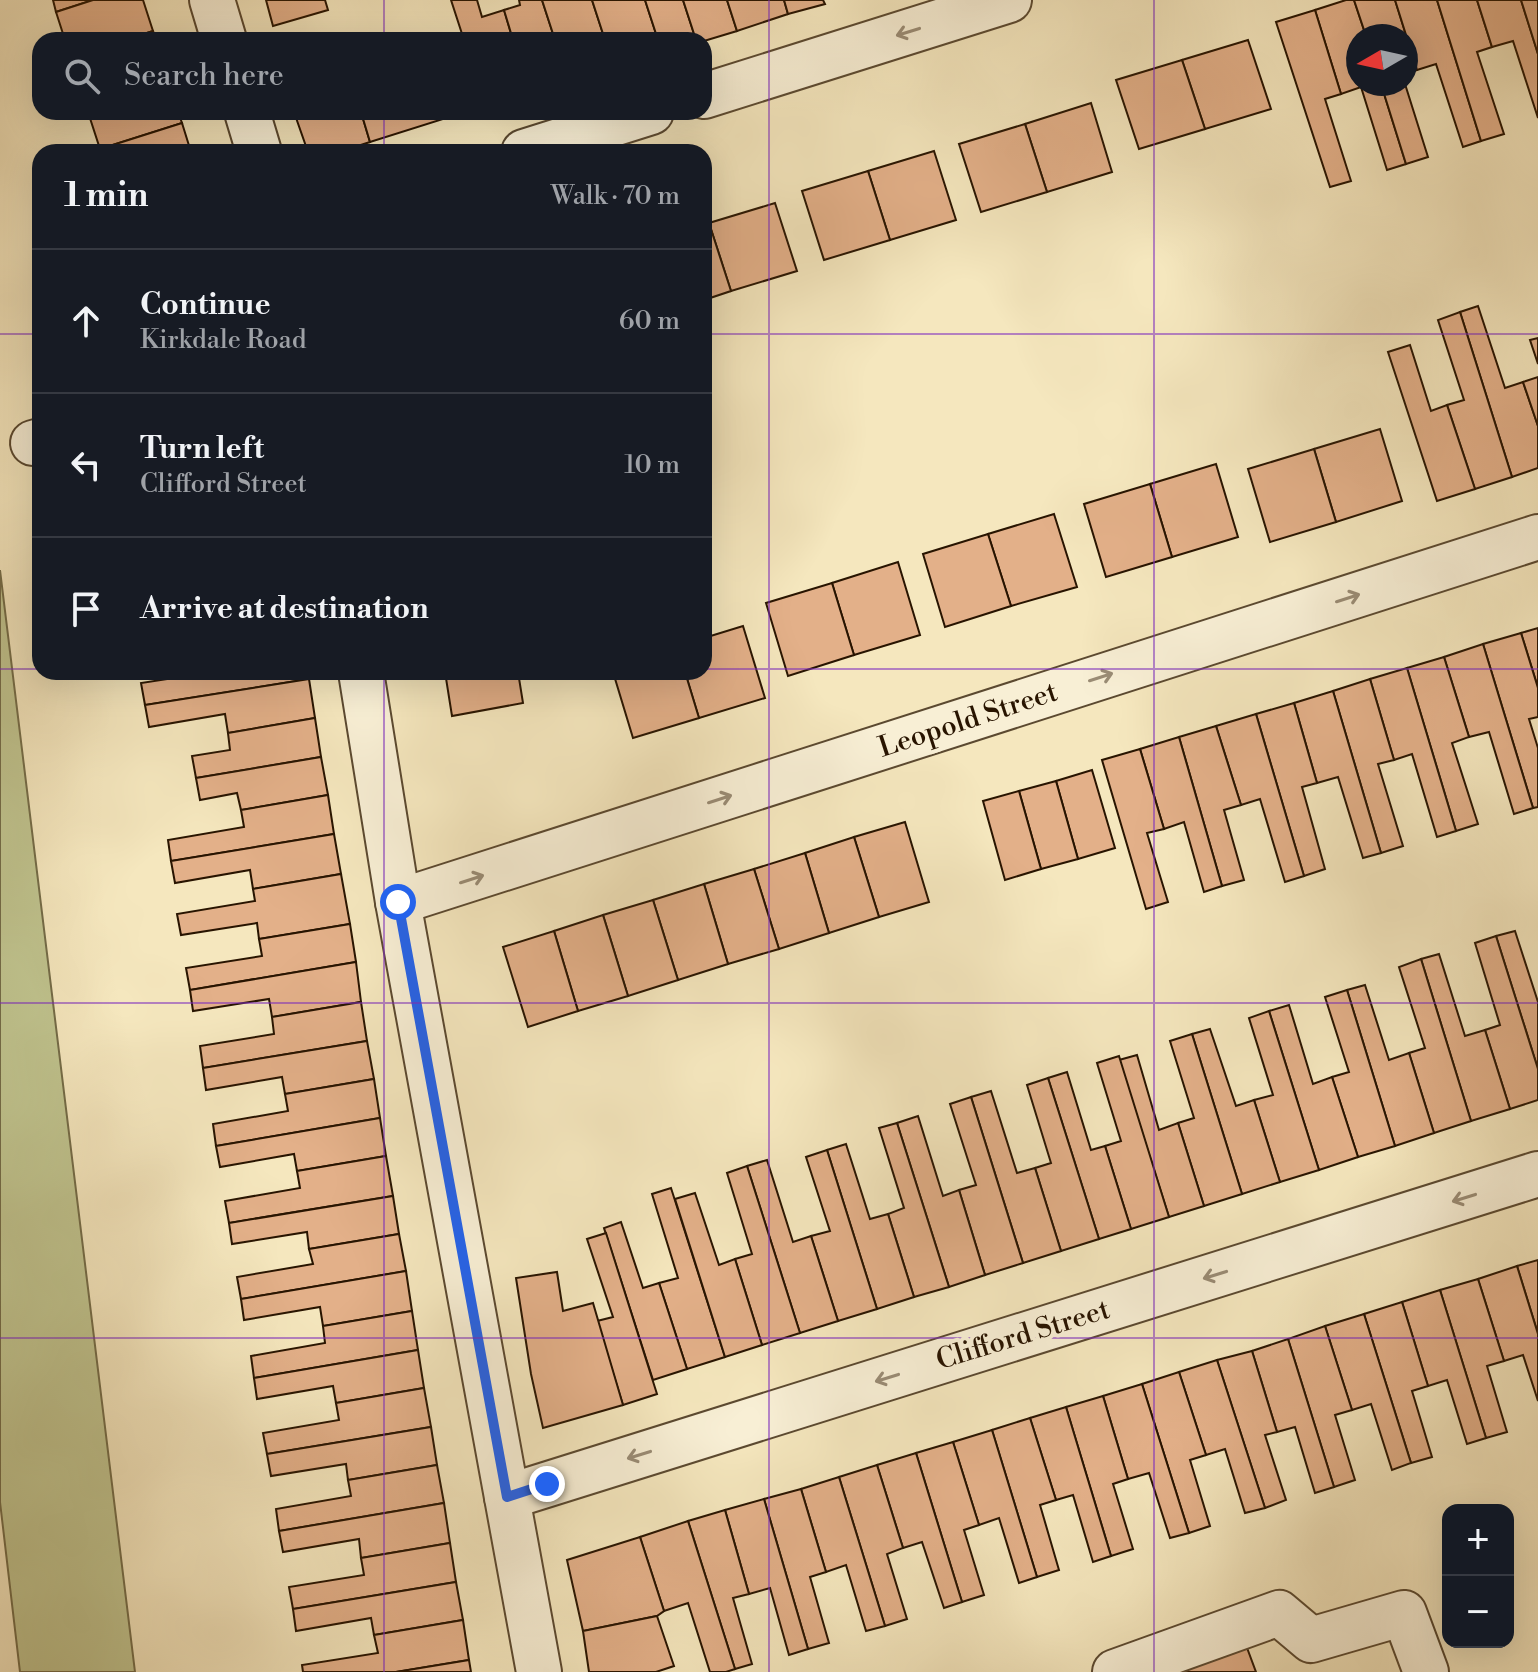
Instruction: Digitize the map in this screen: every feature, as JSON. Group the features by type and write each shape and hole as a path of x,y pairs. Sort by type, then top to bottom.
{"street":[{"path":"212,0 222,32"},
{"path":"712,93 1009,0"},
{"path":"249,120 257,144"},
{"path":"549,144 626,120"},
{"name":"Leopold Street","path":"398,902 1538,537"},
{"path":"362,680 398,902 539,1672"},
{"name":"Clifford Street","path":"507,1497 1538,1174"},
{"path":"1115,1672 1279,1613 1311,1640 1404,1613 1426,1672"}],"green space":[{"path":"0,570 135,1672 20,1672 0,1502"}],"building":[{"path":"53,0 93,0 56,12"},
{"path":"93,0 143,0 153,31 62,32 56,12"},
{"path":"266,0 325,0 328,10 273,26"},
{"path":"451,0 477,0 482,17 504,10 511,32 461,32"},
{"path":"519,0 542,0 552,32 511,32 504,10 520,5"},
{"path":"542,0 592,0 602,32 552,32"},
{"path":"592,0 645,0 655,32 602,32"},
{"path":"645,0 683,0 693,32 655,32"},
{"path":"683,0 727,0 737,31 712,39 712,32 693,32"},
{"path":"727,0 784,0 788,14 737,31"},
{"path":"784,0 823,0 825,4 788,14"},
{"path":"1354,0 1362,24 1346,24 1346,92 1341,94 1315,10"},
{"path":"1354,0 1395,0 1403,24 1362,24"},
{"path":"1395,0 1437,0 1481,141 1463,147 1436,64 1418,70 1418,24 1403,24"},
{"path":"1437,0 1477,0 1492,47 1477,52 1504,134 1481,141"},
{"path":"1477,0 1521,0 1538,54 1538,118 1513,41 1492,47"},
{"path":"1521,0 1538,0 1538,54"},
{"path":"1315,10 1341,94 1325,99 1351,181 1330,187 1276,22"},
{"path":"1248,40 1271,109 1205,129 1182,60"},
{"path":"1182,60 1205,129 1139,149 1116,80"},
{"path":"1364,96 1385,96 1406,164 1387,170"},
{"path":"1385,96 1409,96 1428,157 1406,164"},
{"path":"1091,103 1112,172 1047,192 1025,124"},
{"path":"91,120 181,120 182,123 116,144 98,144"},
{"path":"297,120 363,120 370,142 364,144 305,144"},
{"path":"363,120 440,120 370,142"},
{"path":"182,123 189,144 116,144"},
{"path":"1025,124 1047,192 981,212 959,144"},
{"path":"934,151 956,220 890,240 868,171"},
{"path":"868,171 890,240 824,260 802,191"},
{"path":"775,203 797,271 731,291 712,232 712,222"},
{"path":"712,232 731,291 712,297"},
{"path":"1478,306 1505,388 1523,382 1538,426 1538,468 1512,477 1460,312"},
{"path":"1460,312 1512,477 1475,489 1447,405 1464,400 1438,320"},
{"path":"1538,338 1538,364 1530,340"},
{"path":"1410,345 1431,411 1447,405 1475,489 1437,501 1388,352"},
{"path":"1538,377 1538,426 1523,382"},
{"path":"1380,429 1402,501 1336,522 1314,449"},
{"path":"1314,449 1336,522 1270,542 1248,469"},
{"path":"1216,464 1238,537 1172,557 1150,484"},
{"path":"1150,484 1172,557 1106,577 1084,504"},
{"path":"1054,514 1077,587 1011,606 988,534"},
{"path":"988,534 1011,606 945,627 923,554"},
{"path":"898,562 920,635 854,655 832,583"},
{"path":"832,583 854,655 788,676 766,603"},
{"path":"743,626 765,698 699,718 687,680 712,680 712,636"},
{"path":"1538,628 1538,688 1521,633"},
{"path":"1521,633 1538,688 1538,717 1529,719 1538,748 1538,807 1533,808 1483,644"},
{"path":"1483,644 1533,808 1514,814 1489,732 1469,737 1444,657"},
{"path":"1444,657 1469,737 1452,743 1478,824 1456,831 1407,668"},
{"path":"1407,668 1456,831 1437,837 1412,754 1394,760 1370,679"},
{"path":"1370,679 1394,760 1378,764 1403,846 1381,853 1333,691"},
{"path":"161,680 303,680 145,705 141,683"},
{"path":"309,680 315,718 228,733 225,714 149,727 145,705"},
{"path":"446,680 519,680 523,703 452,716"},
{"path":"615,680 687,680 699,718 633,738"},
{"path":"1333,691 1381,853 1363,858 1338,777 1317,783 1294,703"},
{"path":"1294,703 1317,783 1302,787 1325,869 1304,876 1256,714"},
{"path":"1256,714 1304,876 1285,882 1260,799 1241,805 1216,726"},
{"path":"315,718 321,757 196,778 192,756 230,750 228,733"},
{"path":"1216,726 1241,805 1224,810 1244,880 1222,886 1179,737"},
{"path":"1179,737 1222,886 1204,892 1184,822 1164,829 1140,749"},
{"path":"1140,749 1164,829 1147,833 1168,902 1146,909 1102,760"},
{"path":"321,757 328,795 241,810 237,793 200,800 196,778"},
{"path":"1092,770 1115,848 1078,859 1056,781"},
{"path":"1056,781 1078,859 1041,869 1019,791"},
{"path":"1019,791 1041,869 1005,880 983,801"},
{"path":"328,795 334,834 171,861 168,840 244,827 241,810"},
{"path":"905,822 929,902 879,917 854,837"},
{"path":"334,834 341,874 253,889 250,870 175,883 171,861"},
{"path":"854,837 879,917 829,933 805,853"},
{"path":"805,853 829,933 779,949 754,869"},
{"path":"754,869 779,949 728,964 704,884"},
{"path":"341,874 350,924 259,939 257,923 181,935 177,914 255,901 253,889"},
{"path":"704,884 728,964 678,980 653,900"},
{"path":"653,900 678,980 628,996 603,915"},
{"path":"603,915 628,996 578,1011 554,931"},
{"path":"350,924 356,962 190,990 186,968 262,956 259,939"},
{"path":"554,931 578,1011 528,1027 503,947"},
{"path":"1515,931 1538,1002 1538,1069 1496,936"},
{"path":"1496,936 1538,1069 1538,1100 1510,1109 1485,1030 1500,1025 1475,943"},
{"path":"1439,954 1465,1036 1485,1030 1510,1109 1471,1121 1421,959"},
{"path":"1421,959 1471,1121 1434,1133 1409,1053 1425,1048 1399,967"},
{"path":"356,962 361,1002 272,1017 269,999 193,1011 190,990"},
{"path":"1365,985 1389,1060 1409,1053 1434,1133 1395,1146 1347,990"},
{"path":"1347,990 1395,1146 1358,1157 1332,1077 1349,1072 1325,997"},
{"path":"361,1002 367,1041 203,1068 200,1046 274,1034 272,1017"},
{"path":"1289,1005 1313,1084 1332,1077 1358,1157 1319,1170 1269,1011"},
{"path":"1269,1011 1319,1170 1280,1182 1254,1100 1273,1095 1249,1018"},
{"path":"1210,1029 1236,1106 1254,1100 1280,1182 1242,1194 1192,1034"},
{"path":"1192,1034 1242,1194 1204,1206 1178,1123 1194,1118 1170,1041"},
{"path":"367,1041 374,1079 285,1094 282,1077 206,1090 203,1068"},
{"path":"1137,1055 1159,1130 1178,1123 1204,1206 1169,1217 1119,1060"},
{"path":"1119,1056 1169,1217 1131,1229 1105,1146 1121,1141 1097,1063"},
{"path":"1067,1072 1091,1150 1105,1146 1131,1229 1099,1239 1048,1078"},
{"path":"1048,1078 1099,1239 1061,1251 1035,1168 1051,1163 1027,1085"},
{"path":"374,1079 380,1118 216,1146 213,1124 288,1111 285,1094"},
{"path":"991,1091 1017,1173 1035,1168 1061,1251 1023,1263 971,1097"},
{"path":"971,1097 1023,1263 985,1275 959,1190 976,1185 950,1104"},
{"path":"918,1116 943,1196 959,1190 985,1275 949,1287 897,1123"},
{"path":"380,1118 386,1156 297,1171 294,1154 220,1167 216,1146"},
{"path":"897,1123 949,1287 914,1297 888,1214 904,1208 879,1128"},
{"path":"846,1144 870,1219 888,1214 914,1297 877,1309 827,1150"},
{"path":"827,1150 877,1309 838,1321 811,1236 830,1231 806,1157"},
{"path":"386,1156 393,1196 229,1223 225,1201 300,1188 297,1171"},
{"path":"767,1160 793,1242 811,1236 838,1321 800,1333 747,1166"},
{"path":"747,1166 800,1333 762,1345 735,1259 752,1254 727,1173"},
{"path":"671,1188 725,1357 687,1369 659,1283 678,1278 652,1194"},
{"path":"695,1193 719,1265 735,1259 762,1345 725,1357 675,1199"},
{"path":"393,1196 399,1234 309,1249 307,1232 232,1244 229,1223"},
{"path":"621,1222 643,1288 659,1283 687,1369 653,1380 604,1228"},
{"path":"606,1233 657,1394 623,1405 597,1321 613,1317 587,1239"},
{"path":"399,1234 406,1271 241,1299 237,1277 313,1264 309,1249"},
{"path":"1538,1260 1538,1334 1517,1266"},
{"path":"1517,1266 1538,1334 1538,1401 1523,1355 1504,1361 1478,1279"},
{"path":"406,1271 412,1311 323,1326 320,1307 244,1320 241,1299"},
{"path":"557,1272 563,1311 593,1303 623,1405 543,1428 516,1278"},
{"path":"1478,1279 1504,1361 1487,1366 1507,1432 1486,1438 1440,1290"},
{"path":"1440,1290 1486,1438 1467,1444 1447,1380 1428,1386 1402,1302"},
{"path":"1402,1302 1428,1386 1412,1391 1432,1457 1411,1463 1364,1314"},
{"path":"412,1311 418,1350 254,1378 251,1356 325,1343 323,1326"},
{"path":"1364,1314 1411,1463 1392,1470 1371,1404 1352,1410 1325,1326"},
{"path":"1325,1326 1352,1410 1335,1415 1355,1480 1334,1487 1288,1339"},
{"path":"1288,1339 1334,1487 1315,1493 1295,1427 1277,1432 1252,1351"},
{"path":"418,1350 424,1388 336,1403 333,1386 257,1399 254,1378"},
{"path":"1252,1351 1277,1432 1265,1435 1286,1500 1265,1508 1217,1360"},
{"path":"1217,1360 1265,1508 1245,1513 1225,1449 1206,1455 1179,1372"},
{"path":"1179,1372 1206,1455 1190,1460 1210,1526 1189,1533 1142,1384"},
{"path":"1142,1384 1189,1533 1170,1538 1149,1473 1128,1479 1103,1396"},
{"path":"424,1388 431,1427 267,1454 263,1433 339,1420 336,1403"},
{"path":"1103,1396 1128,1479 1113,1484 1133,1549 1111,1556 1066,1407"},
{"path":"1066,1407 1111,1556 1093,1562 1073,1495 1056,1500 1030,1418"},
{"path":"1030,1418 1056,1500 1040,1505 1059,1570 1037,1577 992,1430"},
{"path":"431,1427 437,1465 348,1480 346,1464 271,1476 267,1454"},
{"path":"992,1430 1037,1577 1019,1583 999,1518 979,1525 953,1442"},
{"path":"953,1442 979,1525 964,1530 984,1595 962,1602 916,1453"},
{"path":"916,1453 962,1602 944,1608 922,1542 903,1548 877,1465"},
{"path":"437,1465 444,1503 279,1531 276,1509 351,1496 348,1480"},
{"path":"877,1465 903,1548 887,1554 907,1619 885,1626 839,1477"},
{"path":"839,1477 885,1626 866,1631 846,1565 826,1572 801,1489"},
{"path":"801,1489 826,1572 810,1577 829,1643 808,1649 764,1499"},
{"path":"764,1499 808,1649 789,1655 770,1588 749,1594 725,1510"},
{"path":"444,1503 450,1543 361,1558 359,1539 283,1552 279,1531"},
{"path":"725,1510 749,1594 733,1598 752,1664 735,1669 688,1521"},
{"path":"688,1521 735,1669 726,1672 710,1672 688,1603 664,1611 640,1537"},
{"path":"640,1537 664,1611 657,1616 583,1631 567,1560"},
{"path":"450,1543 456,1582 293,1609 289,1587 364,1575 361,1558"},
{"path":"456,1582 463,1620 374,1635 371,1618 296,1631 293,1609"},
{"path":"657,1616 674,1666 656,1672 589,1672 583,1631"},
{"path":"463,1620 469,1660 396,1672 303,1672 302,1665 378,1653 374,1635"},
{"path":"1243,1637 1256,1672 1167,1672"},
{"path":"469,1660 471,1672 396,1672"}],"route":[{"path":"398,902 507,1497 547,1484"}]}
